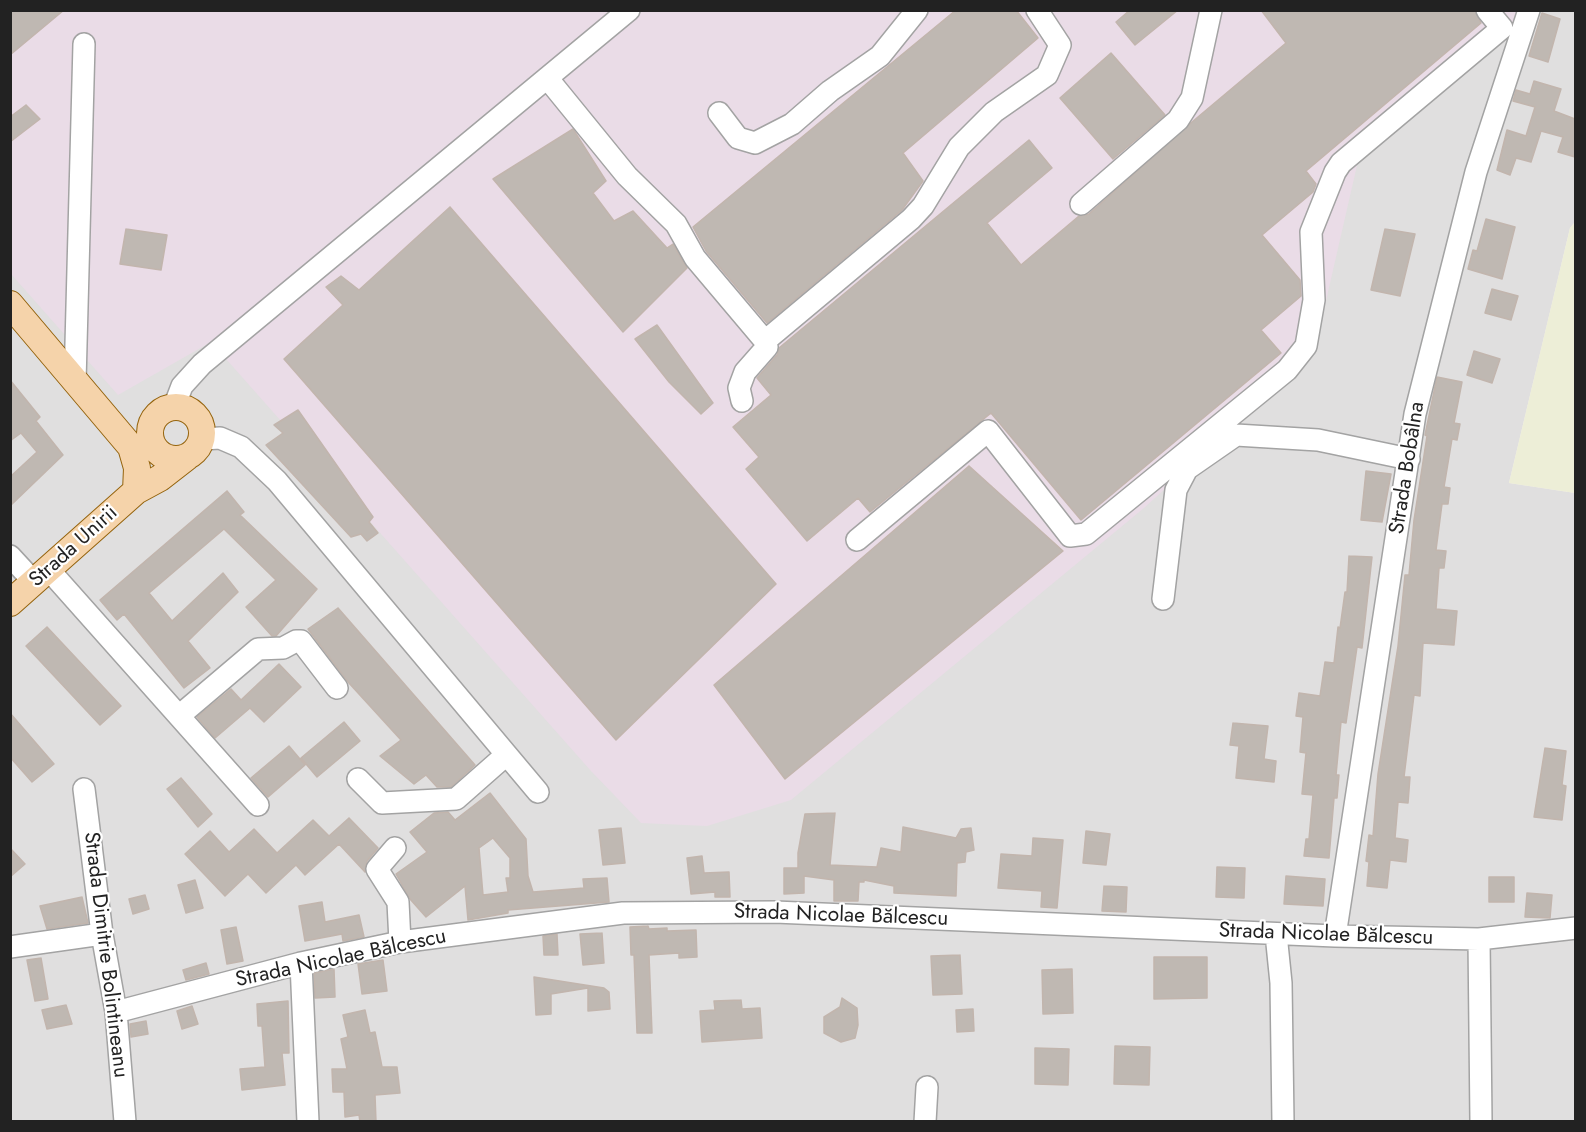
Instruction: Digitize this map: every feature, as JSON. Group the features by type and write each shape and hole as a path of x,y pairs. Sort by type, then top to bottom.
{"main road":[{"name":"Strada Unirii","path":"10,304 135,454 136,491"},
{"path":"174,407 190,411 196,416 202,431 194,448 170,459 156,451 151,435 160,411 174,407"},
{"path":"117,431 151,435"},
{"name":"Strada Unirii","path":"136,491 148,464 151,435"},
{"name":"Strada Unirii","path":"10,603 136,491 160,478 194,448"}],"street":[{"path":"174,407 182,386 202,364 629,10"},
{"path":"719,113 738,138 755,143 792,124 830,91 880,56 917,10"},
{"path":"765,341 911,219 923,206 959,147 994,112 1047,75 1060,45 1037,10"},
{"path":"1081,204 1178,120 1192,98 1211,10"},
{"path":"857,540 987,431 1070,536 1086,534 1287,370 1306,346 1314,300 1311,232 1335,172 1341,163 1502,28 1487,10"},
{"name":"Strada Bobâlna","path":"1335,936 1416,414 1476,172 1529,10"},
{"path":"75,382 84,44"},
{"path":"548,79 627,176 676,224 695,258 765,341 767,347 745,372 739,388 742,401"},
{"path":"1163,599 1176,490 1187,469 1236,435 1318,440 1409,459"},
{"path":"194,448 220,438 241,447 277,481 538,792"},
{"path":"10,556 42,576 179,716 258,805"},
{"path":"179,716 258,649 283,648 296,641 301,641 337,688"},
{"path":"358,779 382,803 456,799 506,755"},
{"name":"Strada Dimitrie Bolintineanu","path":"84,789 102,934 116,1012 125,1122"},
{"path":"395,848 377,869 398,902 400,942"},
{"name":"Strada Nicolae Bălcescu","path":"116,1012 301,963 400,942 634,913 775,912 1276,934 1479,939 1575,928"},
{"path":"10,947 102,934"},
{"path":"1276,934 1281,983 1283,1122"},
{"path":"1479,939 1481,1122"},
{"path":"301,963 308,1122"},
{"path":"925,1122 927,1087"}],"shaded area":[{"path":"10,11 1575,11 1575,222 1570,228 1509,483 1575,493 1575,1121 11,1121"},
{"path":"10,11 1521,11 1508,36 1358,161 1314,353 1144,508 791,800 707,826 641,823 591,771 211,342 118,395 11,274"}],"green space":[{"path":"1575,222 1575,493 1509,483 1570,228"}],"building":[{"path":"10,10 64,10 10,55"},
{"path":"956,10 1016,10 1038,38 903,153 923,181 902,210 767,323 706,251 693,227"},
{"path":"1130,10 1178,10 1135,45 1116,22"},
{"path":"1261,10 1475,10 1481,23 1306,171 1316,184 1313,192 1262,235 1300,280 1301,296 1261,330 1281,353 1081,520 991,413 870,512 858,498 807,541 746,469 759,457 733,427 771,395 757,378 777,355 779,348 1029,140 1052,168 987,223 1021,265 1079,216 1089,214 1192,122 1286,43"},
{"path":"1542,13 1560,19 1548,62 1529,56"},
{"path":"1111,53 1165,115 1113,159 1060,98"},
{"path":"1534,81 1561,89 1554,111 1575,119 1575,157 1558,152 1563,137 1541,131 1531,162 1516,158 1510,175 1497,170 1507,130 1526,136 1535,107 1513,101 1516,90 1530,94"},
{"path":"26,105 40,119 10,142 10,117"},
{"path":"573,129 606,181 593,193 614,221 633,211 667,248 673,244 687,268 623,332 493,179"},
{"path":"450,207 776,584 616,740 284,359 343,305 326,287 341,276 359,290"},
{"path":"1486,219 1515,227 1502,279 1468,269 1473,250 1477,251"},
{"path":"126,229 167,235 161,270 120,264"},
{"path":"1385,229 1415,234 1400,296 1371,290"},
{"path":"1492,289 1518,296 1511,320 1485,313"},
{"path":"657,325 713,403 701,414 669,382 635,339"},
{"path":"1474,351 1500,359 1492,383 1467,375"},
{"path":"1437,377 1462,382 1454,423 1460,424 1457,440 1452,439 1444,487 1450,488 1448,504 1442,504 1436,550 1446,551 1444,568 1439,568 1436,609 1457,611 1454,645 1423,643 1420,696 1414,695 1404,777 1410,777 1408,803 1398,802 1395,838 1408,840 1406,862 1390,860 1387,888 1367,886 1369,862 1366,861 1369,835 1373,836 1378,774 1398,646 1405,575 1409,575 1414,520 1427,436 1425,435"},
{"path":"10,380 40,417 36,421 63,455 10,506 10,477 37,452 21,433 10,441"},
{"path":"298,410 373,517 369,522 378,533 367,541 361,534 351,537 266,445 283,433 274,425"},
{"path":"969,466 1063,551 785,779 714,685"},
{"path":"1366,471 1391,474 1382,522 1361,520"},
{"path":"227,491 244,512 240,515 317,589 276,636 272,636 246,607 276,580 224,529 149,593 172,621 223,573 238,592 188,641 210,668 184,688 124,614 117,620 100,600"},
{"path":"1349,556 1372,557 1362,648 1357,647 1346,723 1341,722 1336,775 1339,775 1337,798 1334,798 1329,858 1304,856 1306,839 1309,839 1313,795 1302,794 1306,753 1300,752 1303,717 1296,716 1299,693 1320,696 1325,662 1334,663 1338,627 1340,628 1345,592 1347,592"},
{"path":"338,608 475,765 451,787 437,787 426,775 414,784 380,756 401,740 348,682 308,629"},
{"path":"47,627 121,706 100,725 26,646"},
{"path":"279,664 301,687 264,722 250,708 215,738 197,717 231,689 241,700"},
{"path":"10,713 54,764 32,782 10,757"},
{"path":"344,722 360,741 317,777 301,758"},
{"path":"1233,723 1268,726 1264,759 1276,761 1274,782 1236,778 1239,746 1230,745"},
{"path":"289,746 305,765 268,797 251,778"},
{"path":"1545,748 1566,751 1562,785 1566,786 1562,820 1534,817"},
{"path":"181,778 212,814 198,827 167,789"},
{"path":"490,793 526,839 528,876 533,892 584,888 583,879 607,878 609,902 508,910 508,913 468,920 465,886 426,917 410,899 396,874 427,852 410,832 434,813 448,812 455,820","holes":["493,838 510,858 510,878 506,878 508,892 483,895 479,848"]},
{"path":"835,813 830,865 877,867 881,848 901,852 903,827 956,838 961,829 971,828 974,850 966,852 965,862 957,863 956,896 894,893 894,886 864,880 864,882 859,882 858,901 834,901 834,880 804,876 804,893 784,894 784,868 798,868 798,853 805,814"},
{"path":"349,818 378,848 367,861 365,872 339,844 305,875 296,865 266,893 248,874 225,896 185,854 210,831 229,852 254,829 277,853 313,820 329,836"},
{"path":"621,828 625,863 603,865 599,830"},
{"path":"1086,831 1110,834 1106,865 1083,863"},
{"path":"1033,838 1063,840 1057,908 1041,907 1042,891 998,888 1001,854 1032,856"},
{"path":"10,848 25,864 10,877"},
{"path":"702,856 704,873 729,872 730,897 715,897 715,892 691,894 687,858"},
{"path":"1217,867 1245,868 1244,898 1216,897"},
{"path":"1286,876 1325,879 1323,906 1284,904"},
{"path":"1489,877 1514,877 1514,902 1489,902"},
{"path":"195,880 203,908 186,913 178,885"},
{"path":"1104,886 1127,887 1126,912 1102,911"},
{"path":"1527,893 1552,895 1550,918 1525,917"},
{"path":"145,895 149,909 133,914 129,899"},
{"path":"82,897 88,923 47,929 40,906"},
{"path":"322,902 325,922 359,915 364,937 343,941 342,934 305,941 299,906"},
{"path":"648,926 649,929 667,928 667,931 696,930 697,957 679,958 679,953 649,955 652,1033 637,1033 634,955 631,955 630,927"},
{"path":"236,927 243,961 227,964 221,930"},
{"path":"602,933 604,963 583,965 580,934"},
{"path":"557,934 558,955 544,955 543,936"},
{"path":"960,955 962,994 933,995 931,956"},
{"path":"1154,957 1207,957 1207,998 1154,999"},
{"path":"41,958 48,999 35,1001 27,960"},
{"path":"383,960 387,991 362,994 358,964"},
{"path":"206,963 209,974 186,980 183,970"},
{"path":"334,969 335,997 315,998 314,973"},
{"path":"1072,969 1073,1013 1043,1014 1042,970"},
{"path":"534,977 604,988 609,992 610,1009 588,1011 588,988 551,994 551,1014 536,1015"},
{"path":"842,998 857,1008 858,1025 855,1038 841,1042 824,1033 824,1017 840,1007"},
{"path":"741,1000 742,1009 760,1008 762,1038 702,1042 700,1011 715,1010 714,1001"},
{"path":"288,1001 289,1053 282,1053 285,1085 242,1090 240,1069 265,1067 262,1026 258,1026 257,1004"},
{"path":"66,1005 72,1024 47,1029 42,1010"},
{"path":"192,1006 198,1024 182,1029 177,1011"},
{"path":"973,1009 974,1031 957,1032 956,1010"},
{"path":"365,1010 370,1033 375,1032 382,1067 397,1067 400,1093 375,1095 376,1122 360,1122 359,1115 345,1117 344,1092 333,1092 332,1069 347,1069 341,1039 348,1037 343,1015"},
{"path":"146,1021 148,1034 131,1037 130,1024"},
{"path":"1115,1046 1150,1047 1149,1085 1114,1084"},
{"path":"1035,1048 1069,1049 1068,1085 1035,1084"}]}
